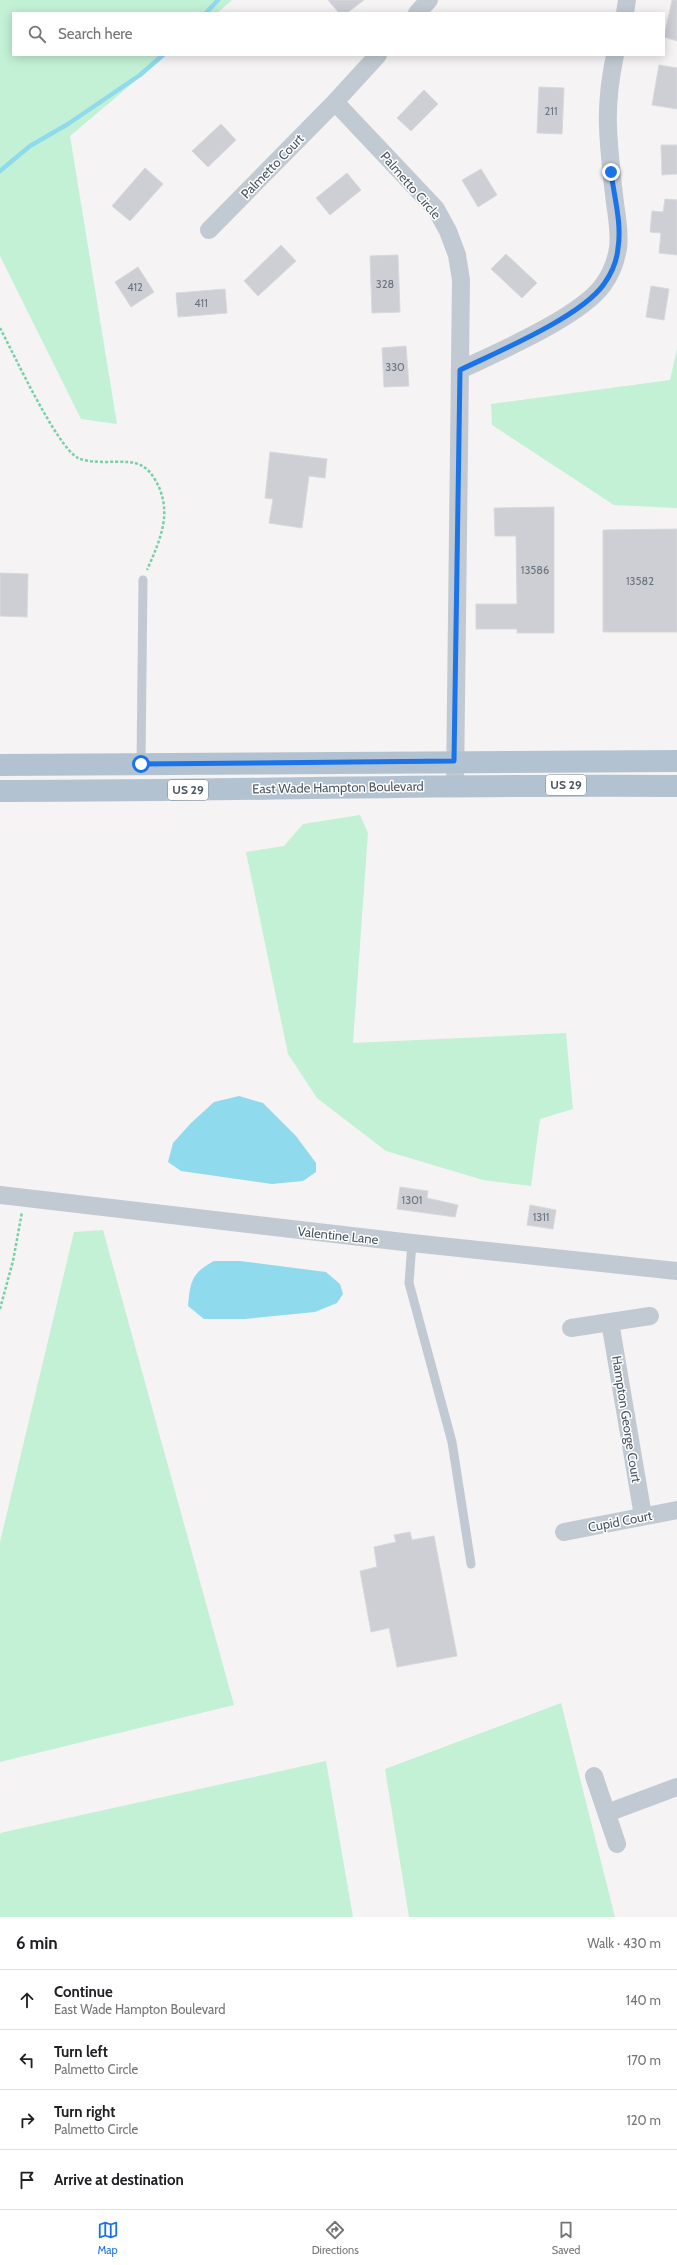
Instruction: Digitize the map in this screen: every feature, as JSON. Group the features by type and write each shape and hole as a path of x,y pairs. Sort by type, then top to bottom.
{"main road":[{"path":"645,786 646,760"},
{"name":"East Wade Hampton Boulevard","path":"0,765 677,760"},
{"path":"528,761 528,785"},
{"name":"East Wade Hampton Boulevard","path":"0,790 141,791 455,785 677,786"}],"street":[{"path":"418,12 429,0"},
{"path":"625,12 627,0"},
{"path":"335,102 377,56"},
{"path":"460,370 525,338 589,300 603,285 613,268 618,248 618,227 608,127 608,100 615,56"},
{"name":"Palmetto Court","path":"209,230 335,102"},
{"name":"Palmetto Circle","path":"335,102 436,209 448,231 457,255 461,280 454,761 455,785"},
{"name":"Valentine Lane","path":"0,1195 412,1243 677,1271"},
{"path":"571,1328 650,1316"},
{"name":"Hampton George Court","path":"610,1322 643,1516"},
{"name":"Cupid Court","path":"564,1532 677,1510"},
{"path":"594,1776 617,1844"},
{"path":"607,1813 677,1787"}],"lane":[{"path":"141,764 143,580"},
{"path":"412,1243 410,1283 452,1442 471,1564"}],"path":[{"path":"0,328 59,438 78,458 108,463 128,462 148,468 161,490 165,517 157,547 143,580"},
{"path":"0,1309 12,1260 24,1198"}],"green space":[{"path":"0,0 232,0 218,12 12,12 12,56 165,56 70,136 117,424 81,419 0,256"},
{"path":"677,349 677,508 614,505 492,425 491,404 670,380"},
{"path":"360,815 368,833 353,1043 566,1033 573,1109 540,1119 531,1186 483,1180 386,1151 317,1098 288,1054 246,852 284,846 303,824"},
{"path":"103,1230 234,1705 0,1762 0,1542 74,1232"},
{"path":"561,1703 615,1917 409,1917 385,1769"},
{"path":"326,1761 353,1917 0,1917 0,1833"}],"water":[{"path":"239,1096 263,1103 296,1136 316,1163 316,1172 303,1181 272,1184 181,1171 168,1162 173,1143 191,1123 214,1102"},
{"path":"214,1261 240,1261 326,1272 340,1284 343,1294 337,1303 315,1312 245,1319 204,1319 188,1306 191,1284 201,1270"}],"building":[{"path":"328,0 364,0 348,12 338,12"},
{"path":"672,0 677,0 677,41 665,37"},
{"path":"659,65 677,68 677,109 652,105"},
{"path":"539,87 564,88 562,134 537,133"},
{"path":"424,90 438,104 411,131 397,118"},
{"path":"221,124 236,140 208,167 192,151"},
{"path":"661,145 677,145 677,174 662,175"},
{"path":"145,168 163,184 130,221 112,206"},
{"path":"481,169 497,195 478,207 462,180"},
{"path":"347,173 361,190 330,215 316,198"},
{"path":"665,199 677,200 677,255 659,253 661,233 650,232 652,211 663,212"},
{"path":"281,245 296,261 258,296 244,281"},
{"path":"506,254 537,283 522,298 491,269"},
{"path":"398,255 400,312 372,313 370,256"},
{"path":"138,267 154,292 131,307 115,282"},
{"path":"651,286 669,289 664,320 646,317"},
{"path":"225,289 227,313 178,317 176,293"},
{"path":"406,346 409,386 384,387 382,348"},
{"path":"270,452 327,459 325,478 309,476 302,528 269,523 273,499 265,498"},
{"path":"554,507 554,633 517,633 517,629 476,629 476,604 517,604 516,536 495,536 494,508"},
{"path":"677,529 677,632 603,632 603,530"},
{"path":"0,573 28,574 27,617 0,616"},
{"path":"400,1187 428,1191 427,1198 458,1205 455,1217 397,1209"},
{"path":"530,1205 556,1210 553,1229 527,1225"},
{"path":"410,1532 412,1540 434,1536 457,1656 397,1667 389,1628 371,1632 360,1571 377,1567 374,1547 396,1542 394,1535"}],"waterway":[{"path":"207,12 218,0"},
{"path":"0,171 30,146 68,124 140,75 162,56"}],"route":[{"path":"141,764 454,761 460,370 525,338 573,310 589,300 603,285 613,268 618,248 618,227 611,172"}]}
